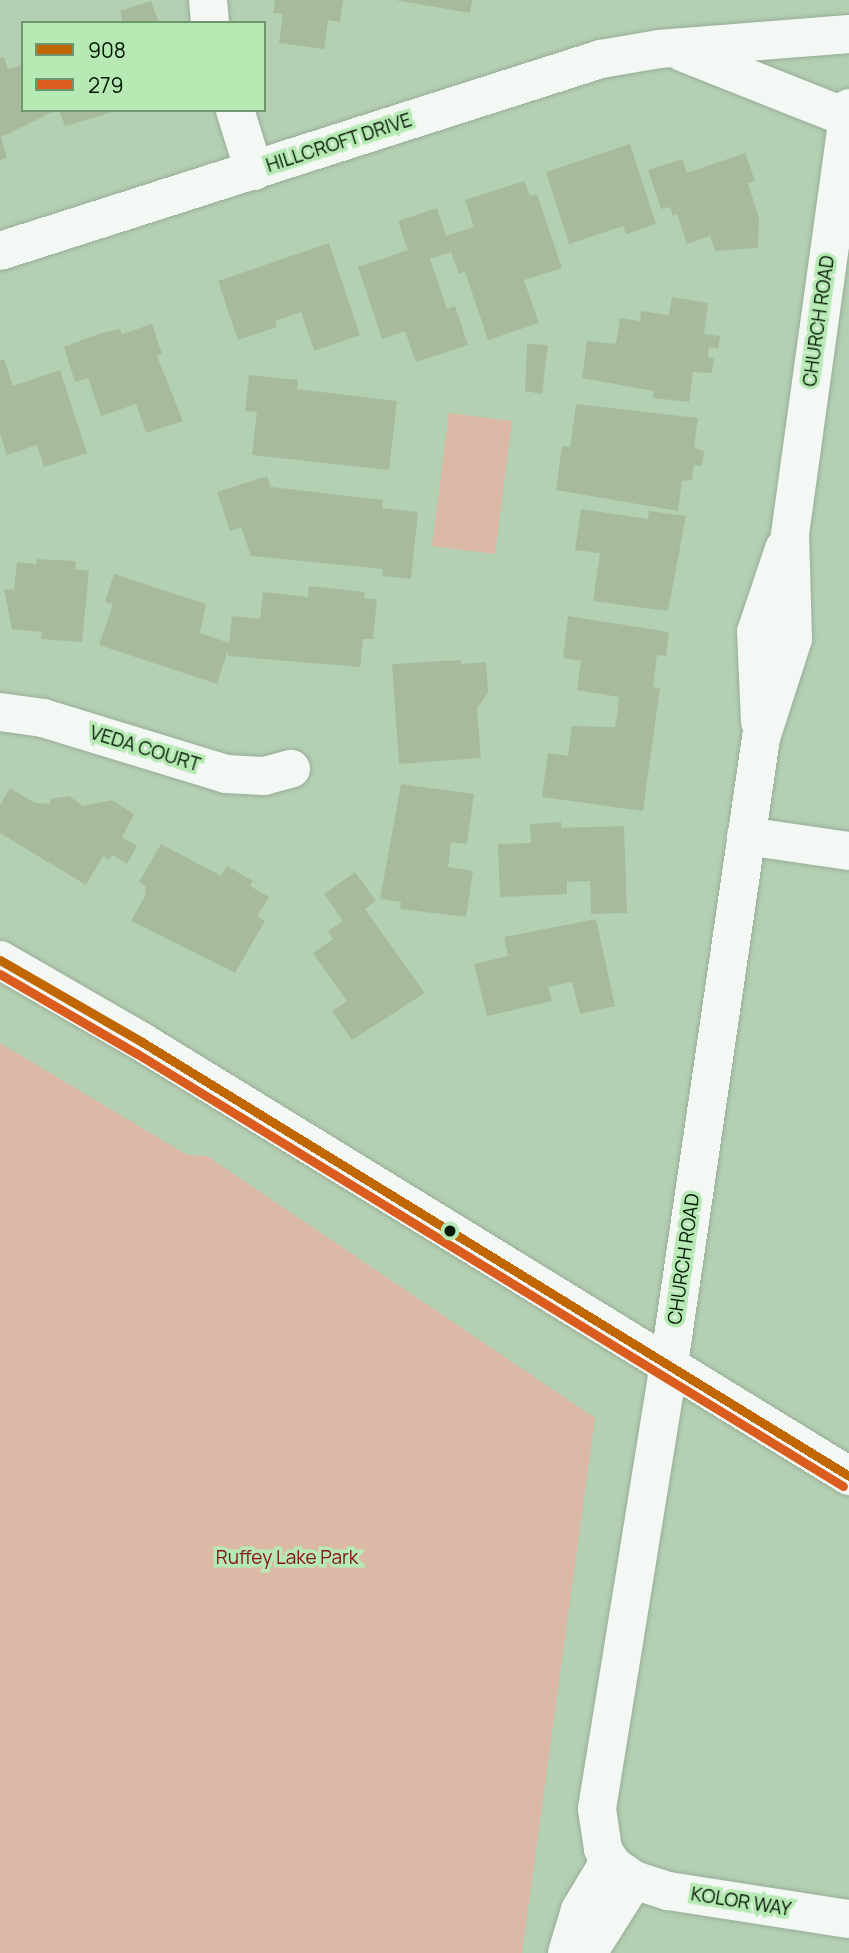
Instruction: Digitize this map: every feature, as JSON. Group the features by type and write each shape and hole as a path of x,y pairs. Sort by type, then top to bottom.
{"street":[{"path":"208,0 210,21"},
{"name":"HILLCROFT DRIVE","path":"0,251 601,59 659,49 680,51 849,34"},
{"name":"HILLCROFT DRIVE","path":"680,51 848,113"},
{"path":"236,112 254,171"},
{"name":"CHURCH ROAD","path":"622,1870 597,1829 597,1809 669,1364 761,738 793,639 790,534 848,113"},
{"name":"VEDA COURT","path":"0,712 43,718 226,774 264,776 291,769"},
{"path":"746,836 849,850"},
{"path":"0,960 669,1364 849,1476"},
{"path":"567,1953 580,1910 622,1870"},
{"path":"588,1953 622,1870"},
{"name":"KOLOR WAY","path":"622,1870 692,1895 849,1919"}],"green space":[{"path":"449,413 512,421 495,554 432,546"},
{"name":"Ruffey Lake Park","path":"0,1043 187,1155 207,1156 595,1418 522,1953 0,1953"}],"building":[{"path":"275,0 343,0 340,22 328,20 324,49 279,43 283,14 273,13"},
{"path":"395,0 472,0 470,13"},
{"path":"151,1 158,21 122,21 120,11"},
{"path":"4,57 8,69 21,66 21,112 53,112 1,137 7,158 0,160 0,58"},
{"path":"60,112 113,112 65,126"},
{"path":"630,144 656,224 626,234 623,226 569,244 546,172"},
{"path":"745,153 755,181 748,183 759,219 758,248 715,251 710,236 687,244 677,214 673,216 670,207 661,209 648,170 682,159 687,173"},
{"path":"524,181 530,196 537,194 562,268 524,280 539,323 488,340 465,272 459,274 451,252 430,259 447,309 455,306 468,345 416,362 405,331 382,339 358,267 408,250 398,221 437,208 446,236 474,227 465,200"},
{"path":"329,243 360,335 314,351 301,312 275,321 277,327 238,340 218,281"},
{"path":"672,297 708,303 704,334 720,336 718,349 709,347 708,357 714,359 712,373 693,372 689,402 653,398 654,391 582,378 587,341 616,344 620,318 640,321 641,311 669,315"},
{"path":"152,324 162,354 157,356 183,421 146,433 136,404 101,416 88,378 75,382 64,347 101,333 120,329 122,334"},
{"path":"527,344 548,345 542,394 525,391"},
{"path":"4,359 13,386 60,370 87,453 44,467 37,445 7,455 0,434 0,361"},
{"path":"249,375 298,380 297,389 397,401 389,470 252,455 257,412 245,411"},
{"path":"576,404 698,418 694,448 704,451 702,466 694,465 692,480 682,481 678,511 556,490 562,446 570,447"},
{"path":"267,476 271,487 383,500 382,508 418,512 411,579 382,576 383,569 251,556 241,527 230,531 217,492"},
{"path":"581,509 648,519 649,511 686,516 668,611 593,601 600,553 575,550"},
{"path":"37,559 76,561 75,569 89,571 82,642 41,639 42,632 12,629 4,589 14,590 17,562 36,564"},
{"path":"114,574 206,604 200,633 229,643 232,616 260,619 263,592 308,597 309,586 365,592 364,598 377,599 373,639 363,639 360,667 228,656 228,650 217,684 99,645 113,604 105,602"},
{"path":"568,616 669,632 666,656 657,655 653,687 660,688 643,811 542,797 548,753 568,756 572,726 615,727 617,714 619,697 577,690 581,661 563,658"},
{"path":"461,660 461,664 486,662 488,692 477,709 481,758 399,764 392,664"},
{"path":"401,784 474,794 467,844 451,842 448,867 473,871 466,917 400,909 401,902 380,899"},
{"path":"10,788 35,803 50,804 50,799 69,796 83,806 112,800 134,814 122,837 137,846 127,864 112,855 109,860 103,856 86,885 0,833 0,805"},
{"path":"561,822 561,828 624,826 627,913 591,914 590,881 567,882 567,894 500,897 498,844 531,843 530,824"},
{"path":"161,844 221,876 227,866 253,881 250,886 269,897 257,916 265,921 235,973 131,921 145,896 146,887 139,882"},
{"path":"355,872 376,901 365,909 425,993 352,1040 332,1011 347,1001 313,953 333,939 328,931 343,921 324,894"},
{"path":"596,919 615,1006 580,1014 572,982 548,987 552,1001 487,1016 474,964 508,956 504,937"}],"transit line":[{"name":"908","path":"0,960 142,1042 849,1476"},
{"name":"279","path":"0,974 136,1053 843,1486"}]}
